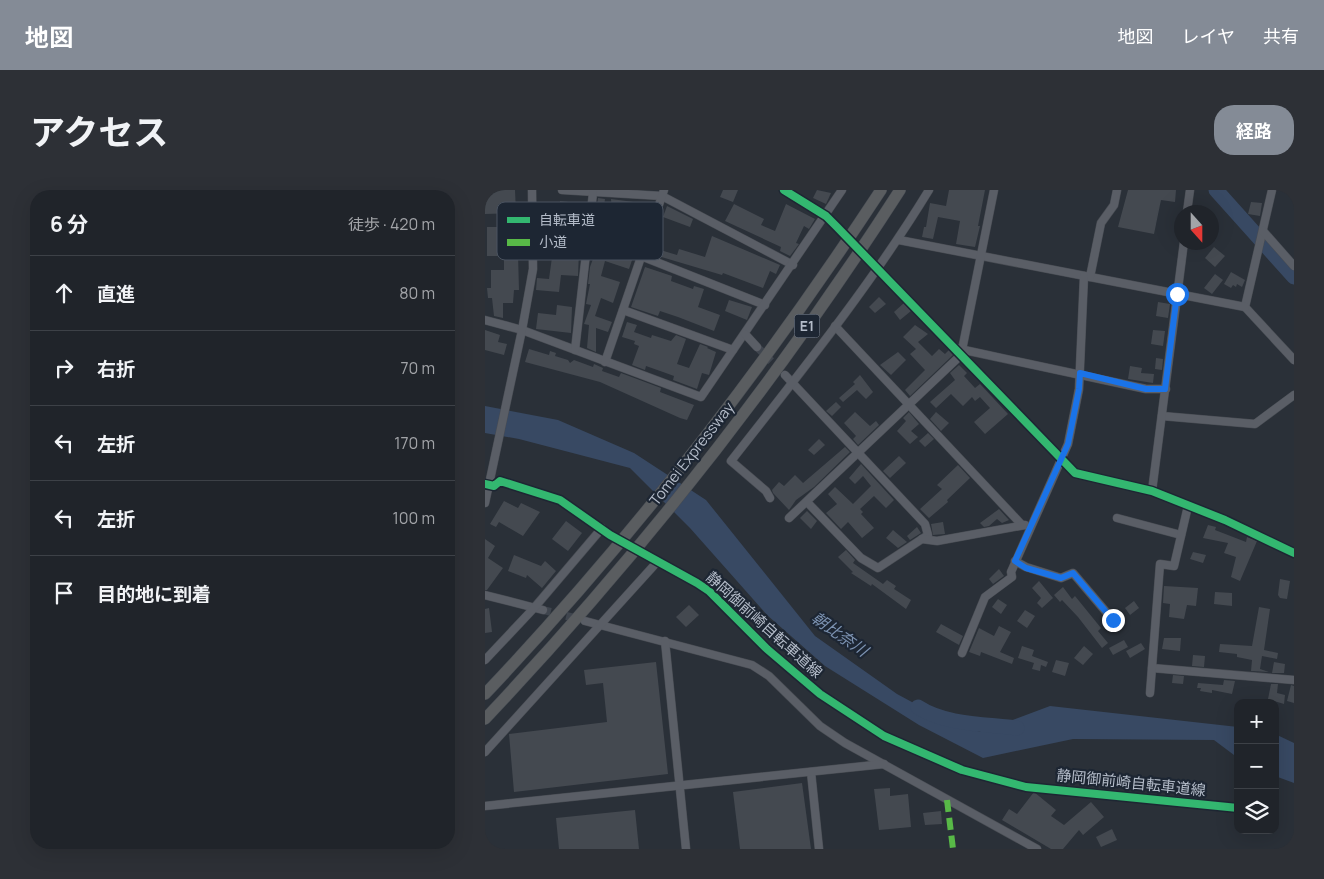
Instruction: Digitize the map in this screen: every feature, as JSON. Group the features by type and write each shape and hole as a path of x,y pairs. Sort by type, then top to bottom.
{"highway":[{"name":"Tomei Expressway","path":"485,694 544,631 695,450 797,314 865,215 879,190"},
{"name":"Tomei Expressway","path":"485,719 590,603 709,458 800,336 900,190"}],"street":[{"path":"562,190 593,193 663,193 793,265"},
{"path":"784,190 826,216 837,227"},
{"path":"485,320 523,330 701,398 843,190"},
{"path":"770,498 766,491 731,461 792,384 876,266 899,240 929,190"},
{"path":"789,518 909,405 960,351 993,190"},
{"path":"962,653 985,597 1012,577 1011,572 1031,523 1068,444 1079,389 1087,276 1101,223 1114,205 1117,190"},
{"path":"1188,205 1190,190"},
{"path":"1245,307 1272,190"},
{"path":"592,202 593,193"},
{"path":"1263,230 1294,266"},
{"path":"899,240 1245,307 1294,360"},
{"path":"1152,492 1183,250"},
{"path":"485,503 523,330 533,260"},
{"path":"575,350 585,260"},
{"path":"605,362 640,260"},
{"path":"651,260 765,304"},
{"path":"876,266 960,351 1059,460 1075,473 1152,492 1225,520 1294,553"},
{"path":"623,310 733,350"},
{"path":"835,326 1022,525"},
{"path":"745,334 757,348"},
{"path":"960,351 1080,373 1146,389 1165,389"},
{"path":"785,375 925,524 928,535 878,568 861,558 807,502"},
{"path":"1162,416 1255,424 1294,395"},
{"path":"1150,693 1161,564 1174,566 1188,506"},
{"path":"1117,518 1181,535"},
{"path":"922,539 937,541 1031,523"},
{"path":"485,660 534,608 602,528"},
{"path":"485,752 658,561"},
{"path":"1015,561 1026,568 1061,578 1073,573 1113,620"},
{"path":"485,595 543,610"},
{"path":"585,621 752,665 769,676 820,726 1037,849"},
{"path":"665,641 686,849"},
{"path":"1152,668 1294,680"},
{"path":"485,806 884,764"},
{"path":"811,772 819,849"}],"water":[{"path":"485,406 558,420 634,453 706,500 815,636 897,694 936,715 980,732 1050,706 1234,727 1234,755 1214,740 1073,739 983,758 919,725 825,666 767,615 690,528 630,468 519,439 485,433"},
{"path":"1279,736 1294,743 1294,783 1279,777"}],"building":[{"path":"485,190 515,190 516,202 497,202 497,214 485,214"},
{"path":"723,190 738,190 733,202 720,197"},
{"path":"817,190 831,193 826,204 813,198"},
{"path":"949,190 985,190 975,247 956,244 960,221 938,217 933,239 922,237 924,227 926,227 930,203 946,206"},
{"path":"1128,190 1176,190 1175,202 1161,200 1154,234 1118,227"},
{"path":"598,198 605,199 605,202 598,202"},
{"path":"611,199 634,202 611,202"},
{"path":"1251,202 1262,203 1260,216 1248,214"},
{"path":"734,204 764,219 761,225 775,231 786,204 815,219 809,229 804,226 796,243 799,244 790,256 780,251 781,247 725,221"},
{"path":"667,206 693,219 690,227 663,217"},
{"path":"487,227 497,227 497,256 487,256"},
{"path":"712,236 780,265 776,274 770,271 763,288 723,273 722,275 663,257 663,251 677,255 679,249 705,257"},
{"path":"1212,250 1218,250 1225,256 1215,267 1205,258"},
{"path":"504,260 518,260 519,290 514,290 513,303 503,303 503,318 494,316 492,298 488,298 487,288 491,288 491,270 504,270"},
{"path":"552,260 579,260 578,276 561,275 559,292 536,290 537,278 549,279"},
{"path":"593,260 632,260 629,269 605,261 601,276 620,282 613,303 601,298 595,316 612,322 608,332 596,328 596,352 587,348 589,325 584,324 591,305 586,304 590,284 588,284"},
{"path":"645,267 672,276 671,281 693,289 694,286 704,289 698,307 720,315 714,331 660,311 658,316 631,307"},
{"path":"1231,272 1245,280 1242,287 1237,284 1236,287 1233,285 1231,288 1224,284"},
{"path":"1215,274 1223,280 1212,294 1204,288"},
{"path":"879,297 886,304 875,313 869,307"},
{"path":"729,300 752,307 747,320 725,311"},
{"path":"1158,302 1170,304 1168,318 1156,316"},
{"path":"904,303 911,311 900,320 894,312"},
{"path":"557,305 572,307 571,333 536,329 538,313 556,315"},
{"path":"627,322 637,325 634,332 651,338 652,335 671,341 676,335 686,339 677,364 689,368 700,344 716,352 709,375 702,373 697,389 673,380 674,376 646,366 645,370 632,365 639,346 634,344 635,341 622,337"},
{"path":"915,325 928,334 918,342 932,356 939,349 945,354 949,350 953,355 910,396 905,390 925,370 910,354 916,349 903,337"},
{"path":"485,330 500,335 498,342 507,344 504,355 485,350"},
{"path":"1153,330 1165,331 1163,346 1151,344"},
{"path":"529,349 549,355 550,351 556,353 555,356 568,360 570,363 574,360 593,367 594,364 603,368 602,371 619,377 621,373 661,388 660,392 694,405 687,420 680,418 600,382 525,362"},
{"path":"898,352 906,360 891,375 880,365"},
{"path":"1156,358 1163,359 1162,370 1155,369"},
{"path":"959,365 967,373 964,376 975,388 980,384 1008,414 985,434 974,422 990,408 980,397 975,401 972,397 963,406 951,394 936,408 930,402 955,380 950,373"},
{"path":"1130,366 1142,368 1141,373 1154,374 1153,383 1128,379"},
{"path":"860,375 873,392 866,399 857,390 843,402 839,398 855,384 853,382"},
{"path":"836,402 841,407 832,416 826,411"},
{"path":"855,412 870,426 876,421 879,425 858,445 853,439 856,436 844,423"},
{"path":"909,412 919,424 911,431 918,437 910,444 897,431 906,421 903,418"},
{"path":"936,412 949,423 941,431 930,419"},
{"path":"928,433 934,439 925,447 919,441"},
{"path":"819,439 825,445 814,455 808,450"},
{"path":"845,447 850,452 814,487 796,500 789,510 773,493 772,490 779,482 784,486 795,475 803,483"},
{"path":"899,456 906,463 890,478 883,471"},
{"path":"861,464 894,500 886,508 874,496 860,509 863,512 861,514 874,528 862,538 848,522 841,529 826,513 837,504 828,494 835,487 853,504 871,486 863,476 855,484 849,478"},
{"path":"958,465 970,478 947,500 948,502 929,518 920,509 942,489 937,485"},
{"path":"504,501 518,508 521,503 540,512 523,536 499,522 496,527 490,524"},
{"path":"999,509 1009,520 1002,523 997,519 989,526 984,527 980,523"},
{"path":"807,511 817,521 811,529 800,518"},
{"path":"566,521 582,533 568,551 552,539"},
{"path":"943,522 945,534 933,535 931,524"},
{"path":"1208,525 1216,527 1215,530 1246,542 1247,537 1257,541 1240,581 1231,577 1236,557 1224,553 1228,543 1203,538"},
{"path":"917,527 921,533 910,540 907,536"},
{"path":"893,530 907,542 898,548 886,538"},
{"path":"485,539 495,546 488,558 503,568 487,590 485,590"},
{"path":"846,550 855,560 853,563 883,584 887,580 896,586 894,589 911,600 906,609 872,584 871,586 851,573 853,572 838,557"},
{"path":"1193,552 1206,555 1203,563 1190,559"},
{"path":"514,555 541,566 545,561 556,571 542,588 527,575 526,578 508,571"},
{"path":"999,569 1004,576 993,584 989,579"},
{"path":"1280,579 1290,581 1287,599 1280,598 1278,595"},
{"path":"1039,581 1053,598 1042,608 1037,603 1041,598 1032,588"},
{"path":"1164,586 1198,588 1196,606 1187,605 1184,619 1169,617 1170,604 1163,603"},
{"path":"1063,587 1072,599 1075,596 1101,628 1098,631 1108,643 1102,648 1078,617 1062,600 1060,602 1054,595"},
{"path":"1215,592 1232,593 1232,606 1214,604"},
{"path":"998,599 1007,605 1001,614 992,607"},
{"path":"1134,601 1139,608 1130,615 1125,608"},
{"path":"689,605 699,615 686,627 676,617"},
{"path":"1259,607 1270,609 1264,650 1278,653 1277,659 1262,656 1260,669 1269,672 1251,671 1252,660 1237,657 1237,654 1219,652 1220,644 1252,646"},
{"path":"489,608 492,632 485,633 485,609"},
{"path":"1025,610 1035,616 1027,628 1017,621"},
{"path":"941,624 963,636 959,645 936,632"},
{"path":"999,626 1011,632 1000,652 1014,658 1012,664 981,652 980,656 969,652 979,628 994,636"},
{"path":"1164,638 1181,638 1180,651 1162,649"},
{"path":"1124,640 1128,647 1113,655 1109,648"},
{"path":"1141,643 1145,649 1130,658 1126,651"},
{"path":"1022,646 1034,650 1032,656 1048,662 1046,667 1041,665 1040,671 1032,669 1034,663 1018,658"},
{"path":"1084,646 1093,654 1083,665 1074,658"},
{"path":"1193,655 1205,656 1204,667 1192,666"},
{"path":"1056,660 1069,663 1065,676 1052,672"},
{"path":"656,662 668,774 514,792 509,734 607,722 603,683 586,685 584,670"},
{"path":"1274,662 1285,664 1284,673 1272,673"},
{"path":"1173,675 1184,676 1183,684 1172,683"},
{"path":"1224,680 1235,681 1232,694 1212,690 1212,693 1200,691 1201,688 1197,688 1198,683 1223,685"},
{"path":"1271,684 1278,684 1277,693 1285,695 1284,704 1279,702 1279,699 1268,699"},
{"path":"1291,685 1294,686 1294,703 1287,701"},
{"path":"802,783 811,849 740,849 733,792"},
{"path":"890,788 890,796 908,794 911,827 879,830 874,789"},
{"path":"1034,792 1056,810 1051,816 1064,825 1091,802 1104,817 1083,835 1079,830 1063,849 1051,849 1002,820 1009,809 1017,814"},
{"path":"635,810 639,849 559,849 556,818"},
{"path":"941,811 942,824 925,825 923,813"},
{"path":"1112,829 1117,840 1101,847 1096,837"}],"waterway":[{"path":"1216,190 1294,277"},
{"name":"朝比奈川","path":"918,707 929,713 953,720 1017,728"}],"tunnel":[{"path":"837,227 874,264"},
{"path":"757,347 780,370"},
{"path":"543,610 578,619"}],"marked path":[{"path":"947,800 953,849"}],"cycle path":[{"path":"784,190 826,216 1075,473 1152,491 1225,520 1294,553"},
{"name":"静岡御前崎自転車道線","path":"485,484 494,486 500,481 560,500 610,535 709,591 767,649 820,694 884,736 962,770 1026,787 1234,808"}],"route":[{"path":"1113,620 1073,573 1061,578 1026,568 1015,561 1059,460 1068,444 1079,389 1080,373 1146,389 1165,389 1177,294"}]}
